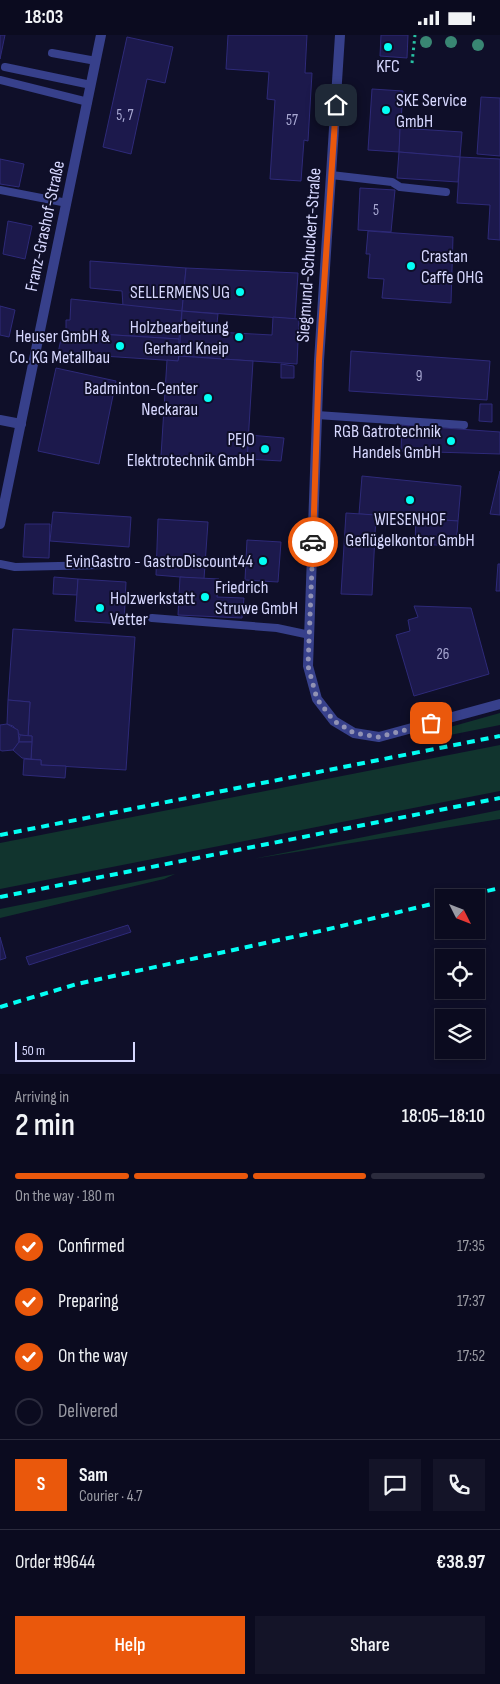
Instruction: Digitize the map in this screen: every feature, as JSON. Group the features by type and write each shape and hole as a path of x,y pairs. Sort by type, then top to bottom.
{"street":[{"name":"Franz-Grashof-Straße","path":"0,524 101,35"},
{"name":"Siegmund-Schuckert-Straße","path":"340,35 317,415 308,666 317,699 334,721 354,733 379,737 500,704"},
{"path":"0,420 21,424"}],"lane":[{"path":"52,53 96,61"},
{"path":"5,67 91,85"},
{"path":"0,80 88,102"},
{"path":"331,175 392,182 400,187 446,192"},
{"path":"0,189 67,203"},
{"path":"317,415 464,425"},
{"path":"0,564 15,567 102,565"},
{"path":"152,618 277,628 310,635"}],"path":[{"path":"412,63 415,35"}],"green space":[{"path":"500,713 500,725 415,742 411,738"},
{"path":"500,745 500,791 0,889 0,843"},
{"path":"500,810 500,819 253,859"},
{"path":"175,874 164,879 0,918 0,909"}],"building":[{"path":"0,35 5,35 0,59"},
{"path":"228,35 307,35 305,73 312,73 308,141 304,140 301,181 270,179 275,100 267,99 269,72 226,69"},
{"path":"381,35 408,35 407,58 380,56"},
{"path":"127,37 173,47 165,83 147,79 131,154 103,147"},
{"name":"SKE Service GmbH","path":"372,89 403,91 399,152 368,150"},
{"path":"481,97 500,98 500,156 477,154"},
{"path":"400,128 462,132 460,157 399,152"},
{"path":"399,152 460,157 458,182 397,178"},
{"path":"460,157 500,159 500,240 488,239 490,205 457,203"},
{"path":"0,159 24,164 19,187 0,184"},
{"path":"360,188 395,190 391,232 358,230"},
{"path":"8,221 32,226 25,259 3,254"},
{"name":"Crastan Caffe OHG","path":"368,231 453,237 451,303 382,298 384,279 368,278 370,254 366,254"},
{"path":"90,261 186,268 182,311 123,306 122,291 90,288"},
{"name":"SELLERMENS UG","path":"186,268 298,273 295,319 182,311"},
{"path":"71,299 182,311 179,339 66,332 66,320 70,320"},
{"path":"0,306 15,310 9,337 0,335"},
{"name":"Holzbearbeitung Gerhard Kneip","path":"182,311 218,314 216,332 272,335 273,317 299,319 297,364 179,356"},
{"name":"Heuser GmbH & Co. KG Metallbau","path":"66,332 179,339 178,361 58,353 61,339 65,339"},
{"path":"351,351 490,361 487,400 349,391"},
{"name":"Badminton-Center Neckarau","path":"179,356 253,361 247,459 161,456 167,360 178,361"},
{"path":"281,364 294,366 294,378 281,378"},
{"path":"56,368 116,381 99,464 38,451"},
{"path":"480,404 492,404 492,422 479,421"},
{"name":"RGB Gatrotechnik Handels GmbH","path":"402,425 500,432 500,454 401,451"},
{"name":"PEJO Elektrotechnik GmbH","path":"249,435 284,438 281,461 247,459"},
{"path":"500,471 500,515 490,514"},
{"name":"WIESENHOF Geflügelkontor GmbH","path":"362,476 461,486 458,521 359,514"},
{"path":"53,512 131,517 129,547 50,541"},
{"path":"346,513 376,515 372,595 341,594"},
{"path":"416,518 458,521 456,546 415,544"},
{"path":"158,519 208,522 204,579 156,575"},
{"path":"25,524 50,524 49,558 23,557"},
{"name":"EvinGastro - GastroDiscount44","path":"247,540 281,542 278,582 245,580"},
{"path":"498,564 500,564 500,591 496,591"},
{"path":"54,577 78,579 77,595 53,594"},
{"name":"Friedrich Struwe GmbH","path":"180,577 219,579 217,597 244,598 242,618 178,615"},
{"name":"Holzwerkstatt Vetter","path":"78,579 126,582 124,624 75,621"},
{"path":"414,606 471,608 489,674 414,696 396,635 410,631 408,620 418,617"},
{"path":"13,629 135,637 126,770 41,765 41,760 31,759 32,736 28,736 30,702 8,700"},
{"path":"8,700 30,702 28,736 20,735 13,726 7,724"},
{"path":"7,724 18,730 19,742 13,750 2,751 0,750 0,725"},
{"path":"20,735 32,736 32,742 19,742"},
{"path":"19,742 32,742 31,759 22,758 13,750"},
{"path":"24,759 41,760 41,765 66,766 65,778 23,775"},
{"path":"128,925 131,932 29,965 26,957"},
{"path":"0,937 6,958 0,960"}],"railway":[{"path":"0,835 500,736"},
{"path":"0,897 500,798"},
{"path":"485,891 500,888"},
{"path":"0,1007 77,984 325,930 435,903"}],"way so far":[{"path":"313,542 308,666 317,699 334,721 354,733 379,737 431,723"}],"place":[{"name":"KFC","path":"388,47"},
{"name":"SKE Service GmbH","path":"386,110"},
{"name":"Crastan Caffe OHG","path":"411,266"},
{"name":"SELLERMENS UG","path":"240,292"},
{"name":"Holzbearbeitung Gerhard Kneip","path":"239,337"},
{"name":"Heuser GmbH & Co. KG Metallbau","path":"120,346"},
{"name":"Badminton-Center Neckarau","path":"208,398"},
{"name":"RGB Gatrotechnik Handels GmbH","path":"451,441"},
{"name":"PEJO Elektrotechnik GmbH","path":"265,449"},
{"name":"WIESENHOF Geflügelkontor GmbH","path":"410,500"},
{"name":"EvinGastro - GastroDiscount44","path":"263,561"},
{"name":"Friedrich Struwe GmbH","path":"205,597"},
{"name":"Holzwerkstatt Vetter","path":"100,608"}],"route":[{"path":"313,542 319,361 336,105"}]}
